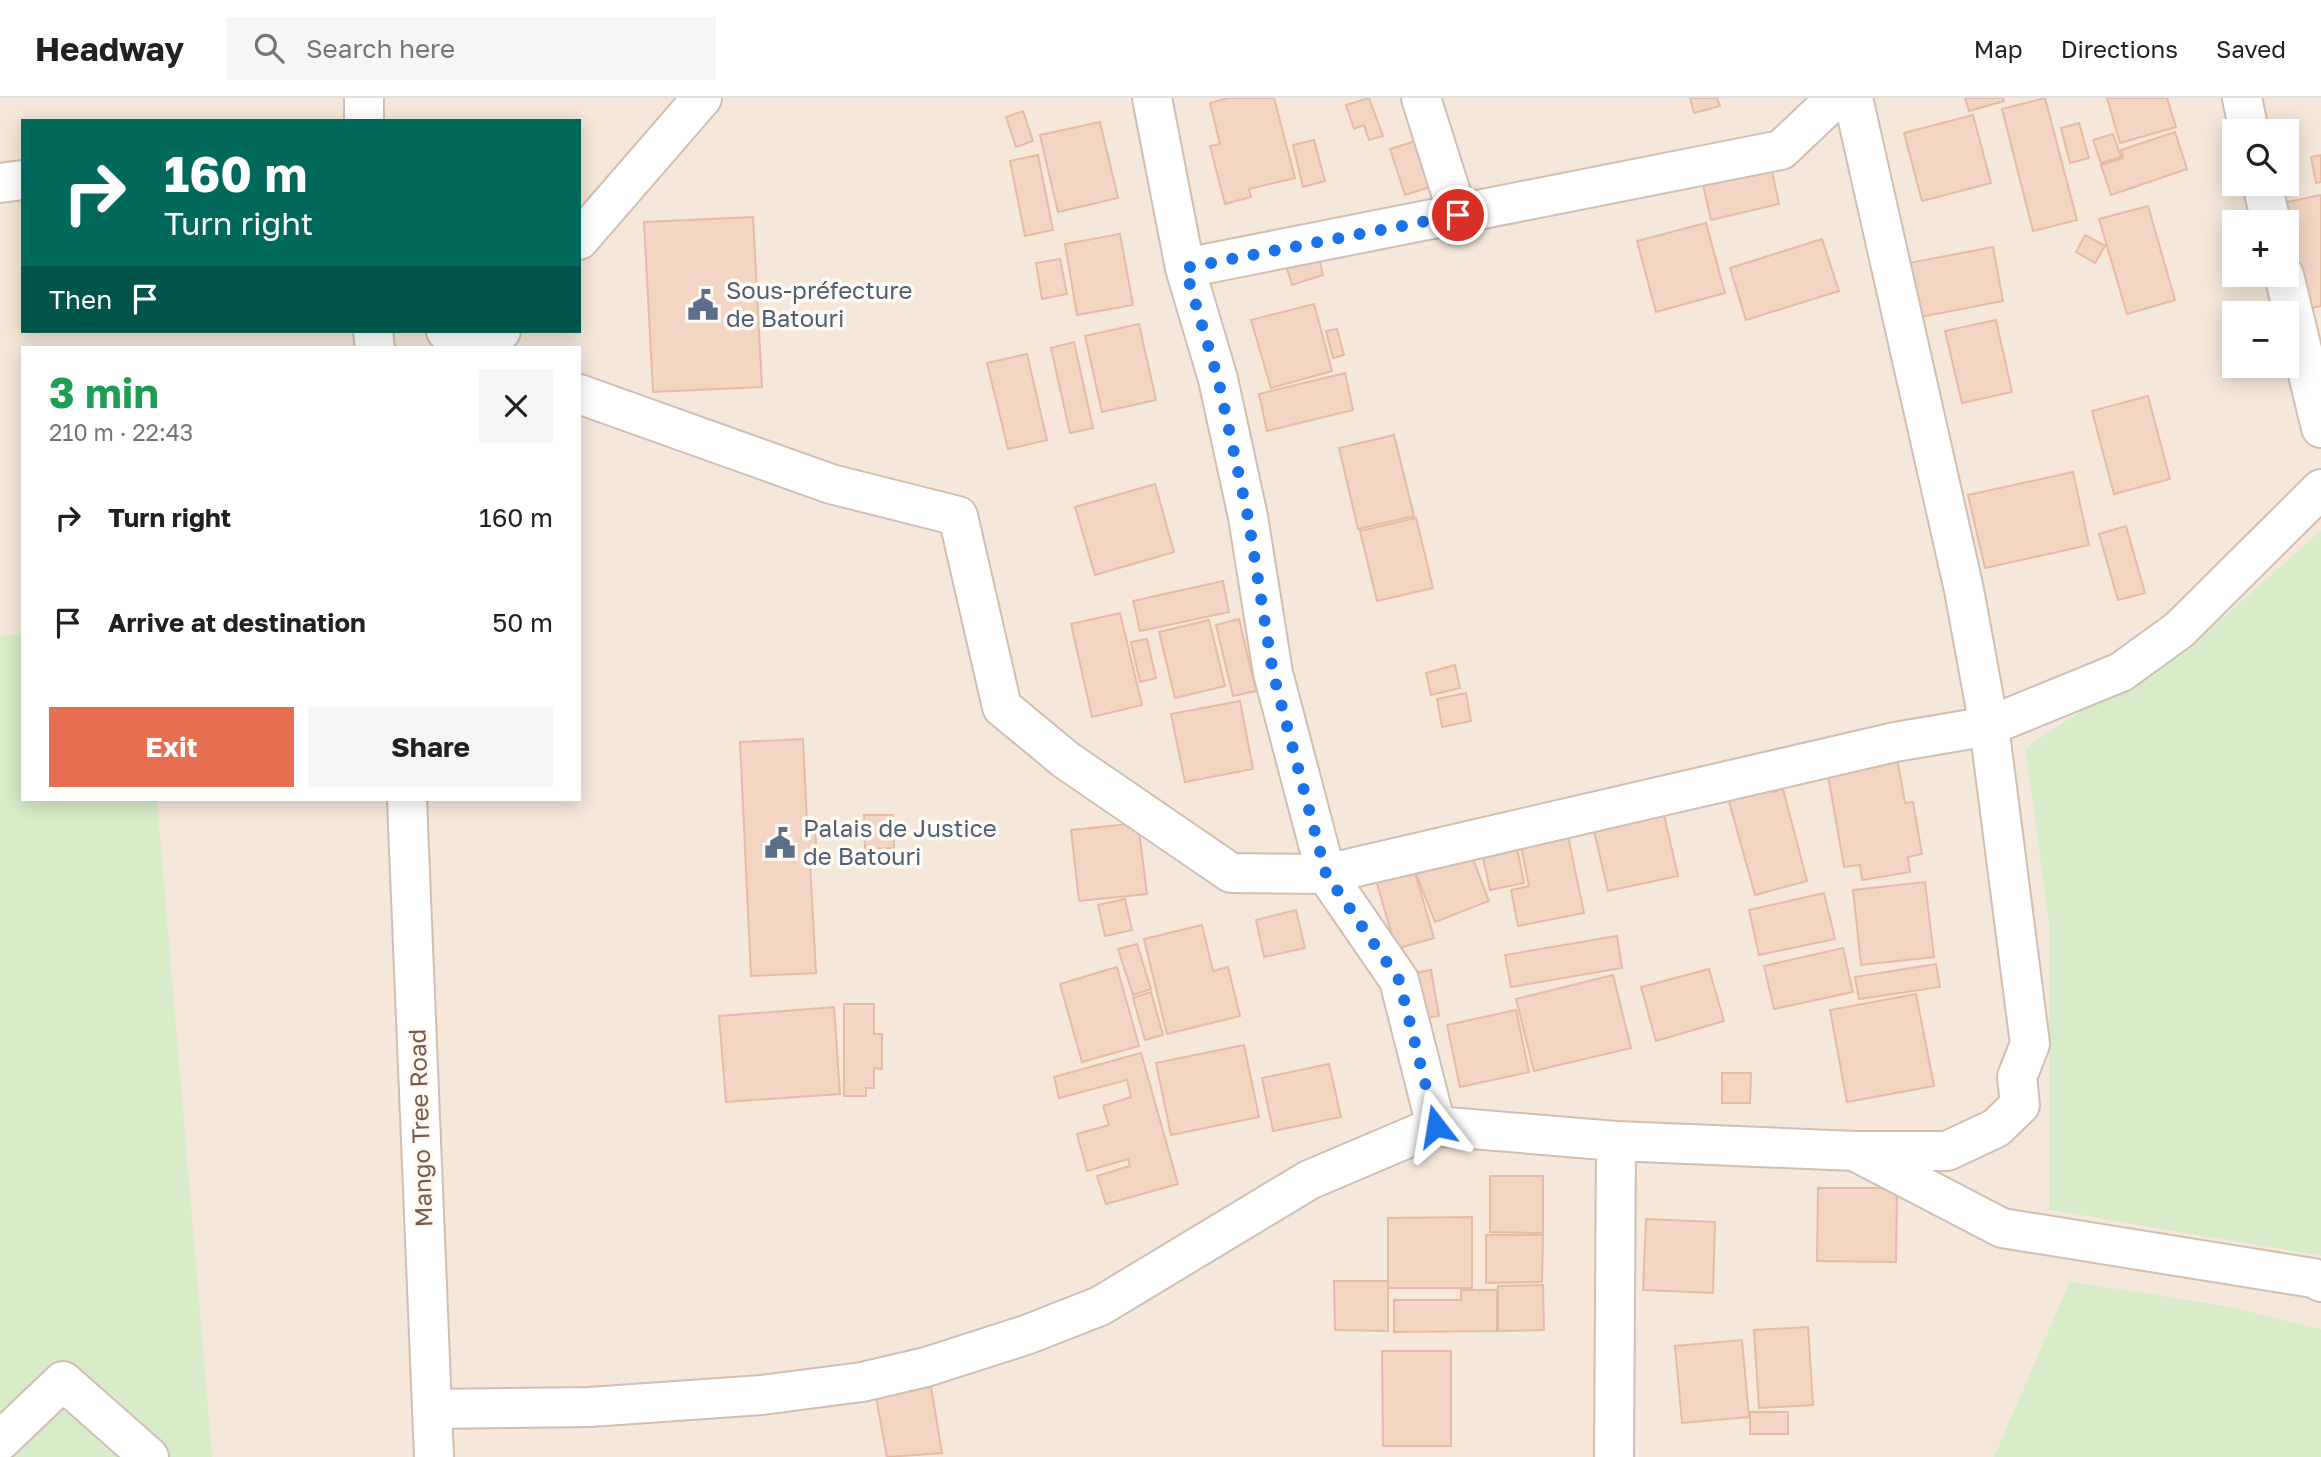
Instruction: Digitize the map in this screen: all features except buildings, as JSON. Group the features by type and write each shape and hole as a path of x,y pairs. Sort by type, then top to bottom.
{"street":[{"path":"364,98 364,119"},
{"path":"581,238 702,98"},
{"path":"1152,98 1185,268 1218,379 1248,517 1273,673 1326,874 1399,980 1436,1126"},
{"path":"1421,98 1458,215"},
{"path":"1185,268 1781,150 1836,98"},
{"path":"432,1409 590,1407 762,1395 862,1382 926,1367 1026,1335 1100,1306 1309,1180 1436,1126 1616,1142 1947,1152 1996,1128 2020,1105 2017,1077 2030,1044 1989,726 1964,590 1853,98"},
{"path":"2242,98 2246,119"},
{"path":"0,183 21,180"},
{"path":"2287,287 2321,428"},
{"path":"448,333 465,346"},
{"path":"581,395 831,484 958,516 1002,707 1066,760 1231,873 1326,874 1895,742 1989,726 2054,702 2131,665 2179,630 2321,489"},
{"name":"Mango Tree Road","path":"407,801 434,1457"},
{"path":"1614,1457 1616,1142"},
{"path":"1856,1151 2002,1228 2314,1278 2321,1282"},
{"path":"0,1441 63,1381 149,1457"}],"shaded area":[{"path":"0,98 2321,98 2321,530 2227,614 2025,748 2049,924 2049,1210 2321,1256 2321,1329 2226,1306 2071,1281 1994,1457 0,1457"}],"green space":[{"path":"2321,530 2321,1256 2049,1210 2049,924 2025,748 2227,614"},
{"path":"21,634 21,801 157,801 212,1457 0,1457 0,636"},
{"path":"2070,1281 2226,1306 2321,1329 2321,1457 1994,1457"}],"place":[{"name":"Sous-préfecture de Batouri","path":"703,305"},
{"name":"Palais de Justice de Batouri","path":"780,843"}],"route":[{"path":"1436,1126 1399,980 1326,874 1273,673 1248,517 1218,379 1185,268 1458,215"}]}
